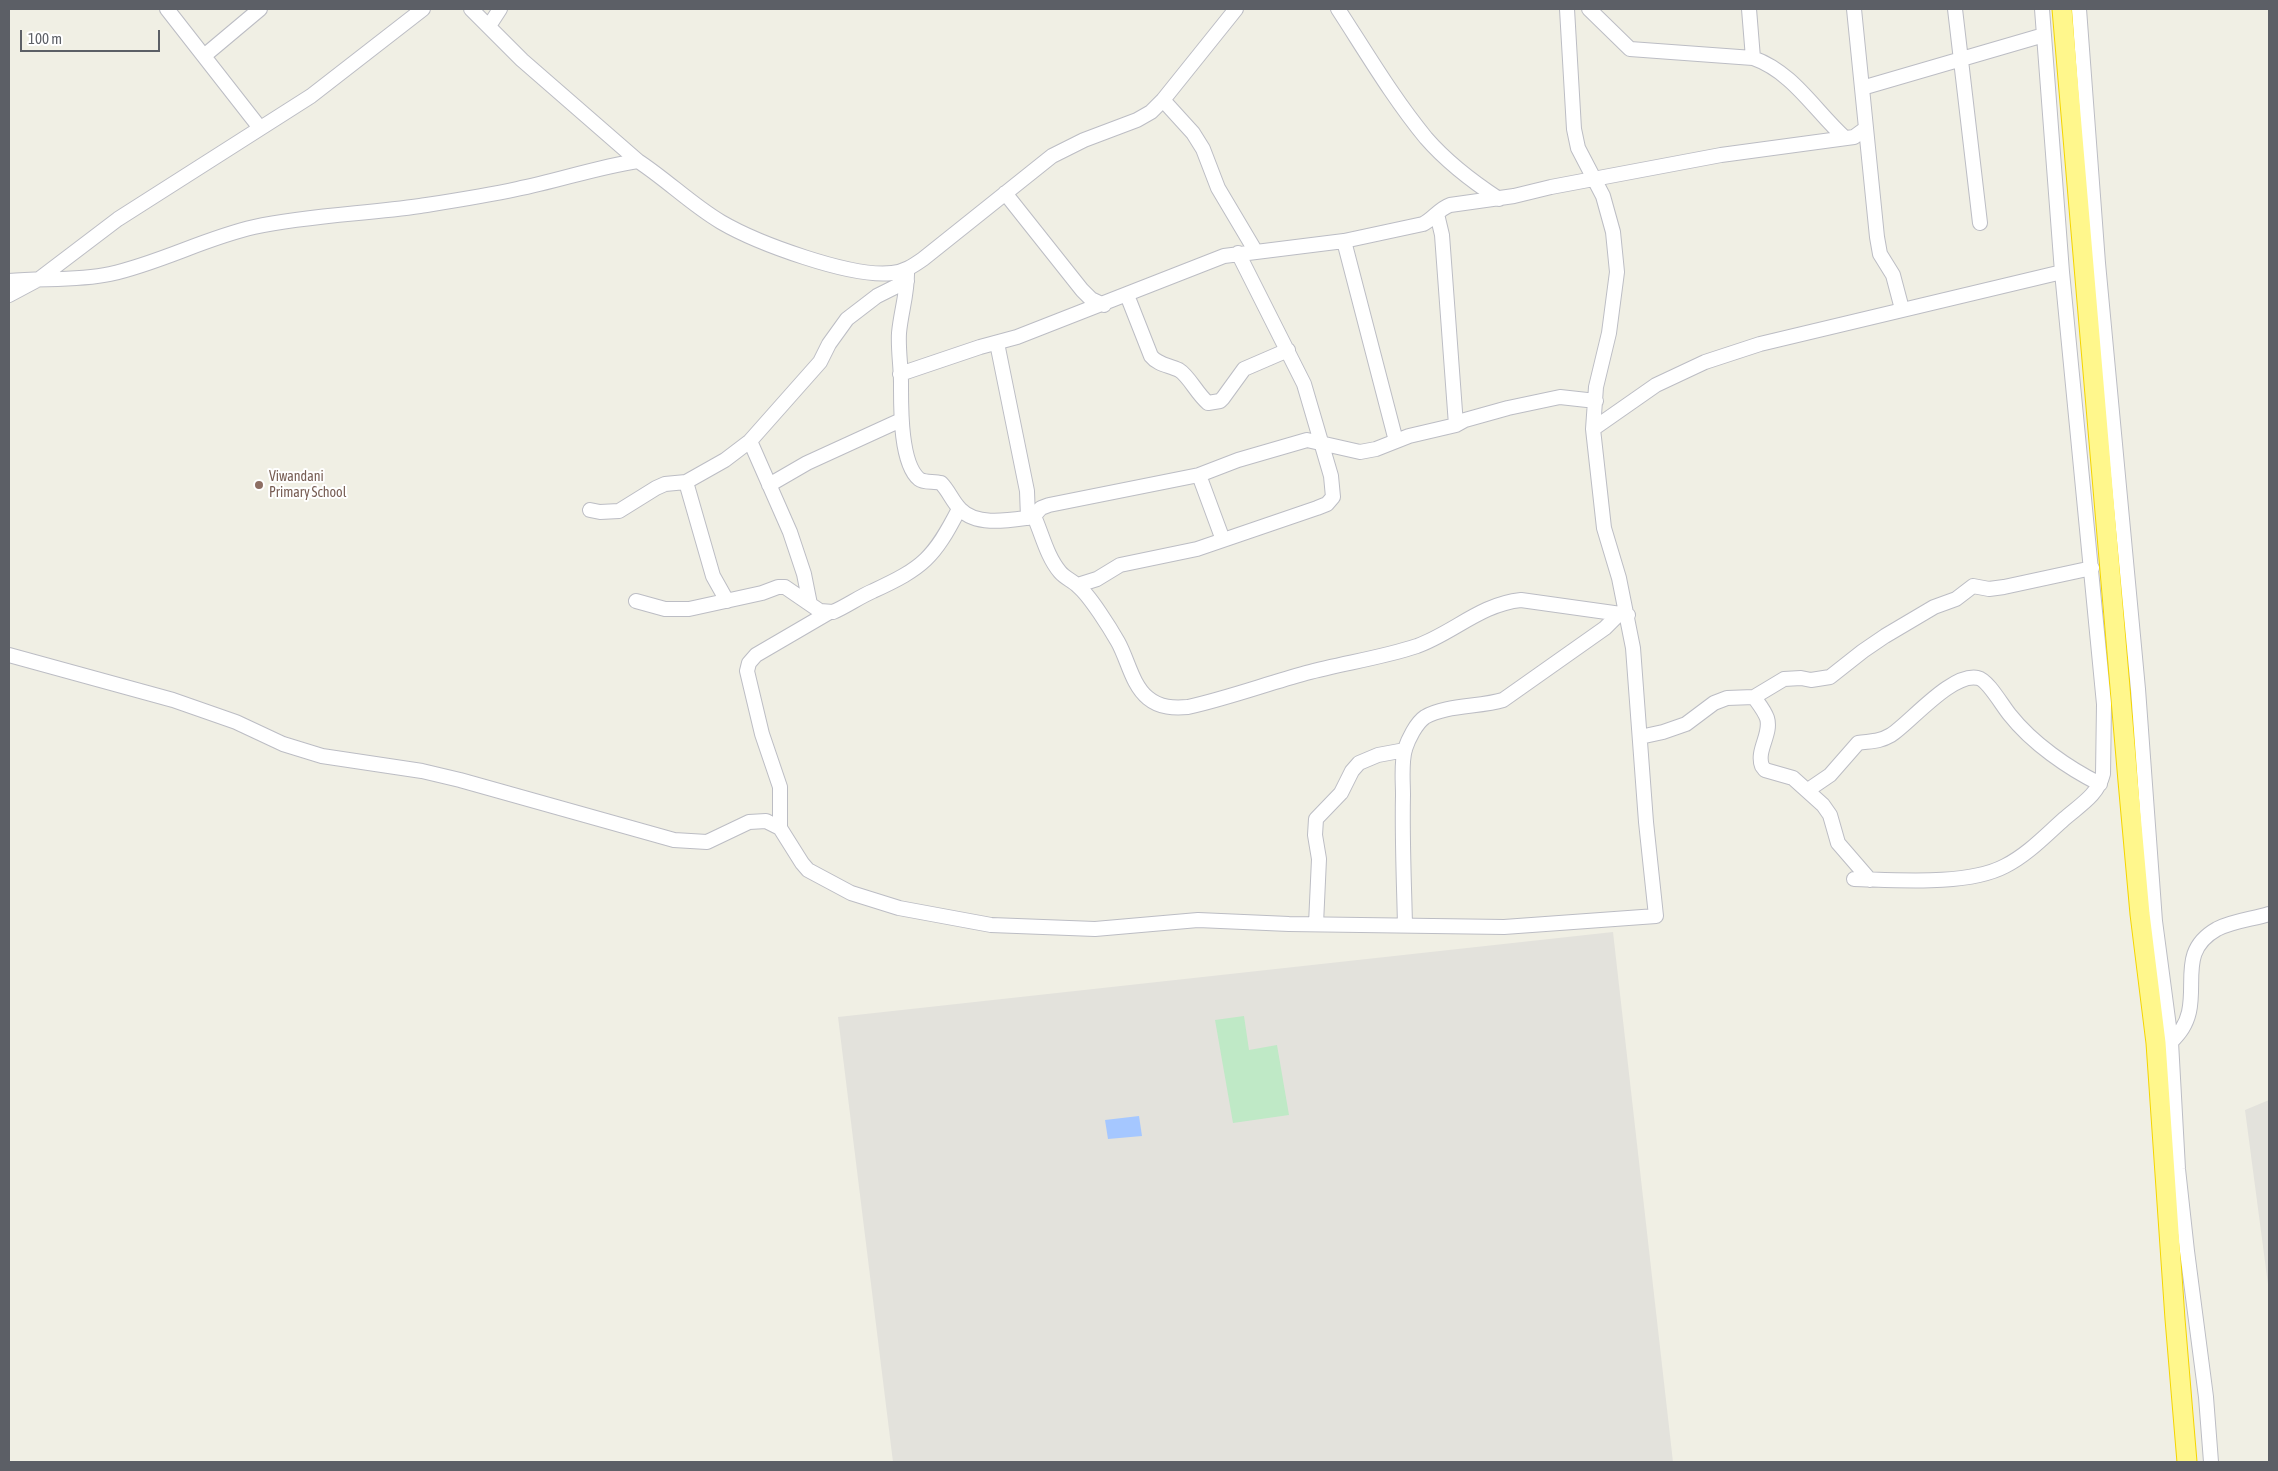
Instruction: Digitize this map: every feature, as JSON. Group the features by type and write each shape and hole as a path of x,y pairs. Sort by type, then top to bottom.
{"highway":[{"path":"2062,9 2140,914 2164,1042 2175,1319 2187,1462"}],"street":[{"path":"167,9 260,128"},
{"path":"204,56 260,9"},
{"path":"9,295 39,279 118,220 311,96 423,9"},
{"path":"471,9 522,60 638,161 723,223 753,238 826,264 862,272 907,275"},
{"path":"489,26 500,9"},
{"path":"590,510 600,512 619,511 665,484 686,482 725,460 750,441 820,362 832,338 847,319 907,275 1004,193 1052,156 1068,147 1137,120 1151,112 1163,100 1236,9"},
{"path":"1338,9 1408,115 1427,139 1456,166 1499,199"},
{"path":"9,655 173,700 236,722 283,744 322,756 422,771 460,780 667,839 694,843 707,842 739,826 757,821 766,821 780,828 808,870 851,893 899,908 992,925 1095,930 1198,920 1504,927 1656,916 1646,822 1633,648 1623,615 1604,528 1593,429 1596,387 1613,311 1617,272 1613,232 1603,196 1578,148 1574,129 1567,9"},
{"path":"1590,9 1630,49 1753,58 1768,63 1783,75 1845,138"},
{"path":"1749,9 1753,58"},
{"path":"1854,9 1865,129 1880,254 1893,275 1902,310"},
{"path":"1955,9 1980,223"},
{"path":"1854,879 1946,879 1993,872 2031,849 2088,800 2100,784 2103,774 2104,704 2062,272 2042,9"},
{"path":"2079,9 2098,263 2138,689 2164,1042 2187,1252 2206,1397 2210,1462"},
{"path":"1862,88 2044,35"},
{"path":"1163,100 1193,133 1203,149 1218,188 1256,252"},
{"path":"900,374 980,346 997,343 1104,305 1187,269 1238,253 1344,241 1423,224 1442,208 1450,205 1499,199 1720,155 1854,137 1865,129"},
{"path":"9,281 39,279 79,280 111,274 214,238 278,222 418,206 517,189 604,166 638,161"},
{"path":"1004,193 1082,290 1091,299 1104,305"},
{"path":"1437,214 1442,235 1456,425"},
{"path":"1344,241 1396,441"},
{"path":"1078,585 1097,579 1120,565 1197,549 1327,504 1333,497 1334,488 1304,384 1238,253"},
{"path":"1593,429 1656,384 1704,362 1760,344 2062,272"},
{"path":"907,275 899,334 901,420 906,450 913,472 922,481 940,484 960,509 969,516 980,520 1031,518 1036,521 1049,555 1055,565 1061,573 1078,585 1117,641 1137,685 1147,697 1157,704 1175,708 1188,707 1218,700 1305,673 1398,652 1438,637 1472,616 1501,603 1521,600 1623,615"},
{"path":"1127,295 1150,356 1156,362 1180,371 1195,391 1208,403 1215,403 1223,398 1244,369 1288,350"},
{"path":"997,343 1031,518"},
{"path":"1031,518 1041,508 1049,505 1199,475 1238,460 1307,440 1360,452 1376,449 1409,436 1456,425 1465,420 1539,401 1560,398 1596,401"},
{"path":"769,485 807,463 901,420"},
{"path":"750,441 790,532 804,574 810,604"},
{"path":"1199,475 1223,540"},
{"path":"686,482 713,576 727,601"},
{"path":"780,828 780,787 762,734 747,671 749,663 756,655 828,613 907,575 920,566 940,544 960,509"},
{"path":"1640,737 1686,724 1714,703 1726,698 1754,697 1784,679 1801,678 1811,680 1830,677 1885,636 1934,607 1956,599 1973,586 1990,589 2004,587 2092,568"},
{"path":"636,601 665,609 689,609 778,587 790,590 810,604 828,613"},
{"path":"1405,925 1402,807 1405,750 1410,738 1425,718 1443,711 1490,704 1503,700 1623,615"},
{"path":"1808,790 1830,775 1858,743 1877,742 1883,739 1912,718 1932,698 1946,688 1976,677 1984,682 2010,716 2027,733 2070,766 2100,784"},
{"path":"1754,697 1767,718 1768,728 1761,753 1762,766 1765,770 1794,778 1808,790 1830,815 1838,843 1870,880"},
{"path":"1316,924 1319,859 1315,835 1316,819 1341,793 1352,771 1359,763 1378,755 1405,750"},
{"path":"2164,1042 2183,1030 2189,1012 2190,978 2197,946 2219,928 2269,914"}],"shaded area":[{"path":"1613,932 1673,1462 893,1462 838,1017"},
{"path":"2269,1100 2269,1292 2245,1110"}],"green space":[{"path":"1244,1016 1249,1050 1277,1045 1289,1115 1233,1123 1215,1020"}],"water":[{"path":"1139,1116 1142,1136 1108,1139 1105,1120"}],"place":[{"name":"Viwandani Primary School","path":"259,485"}]}
